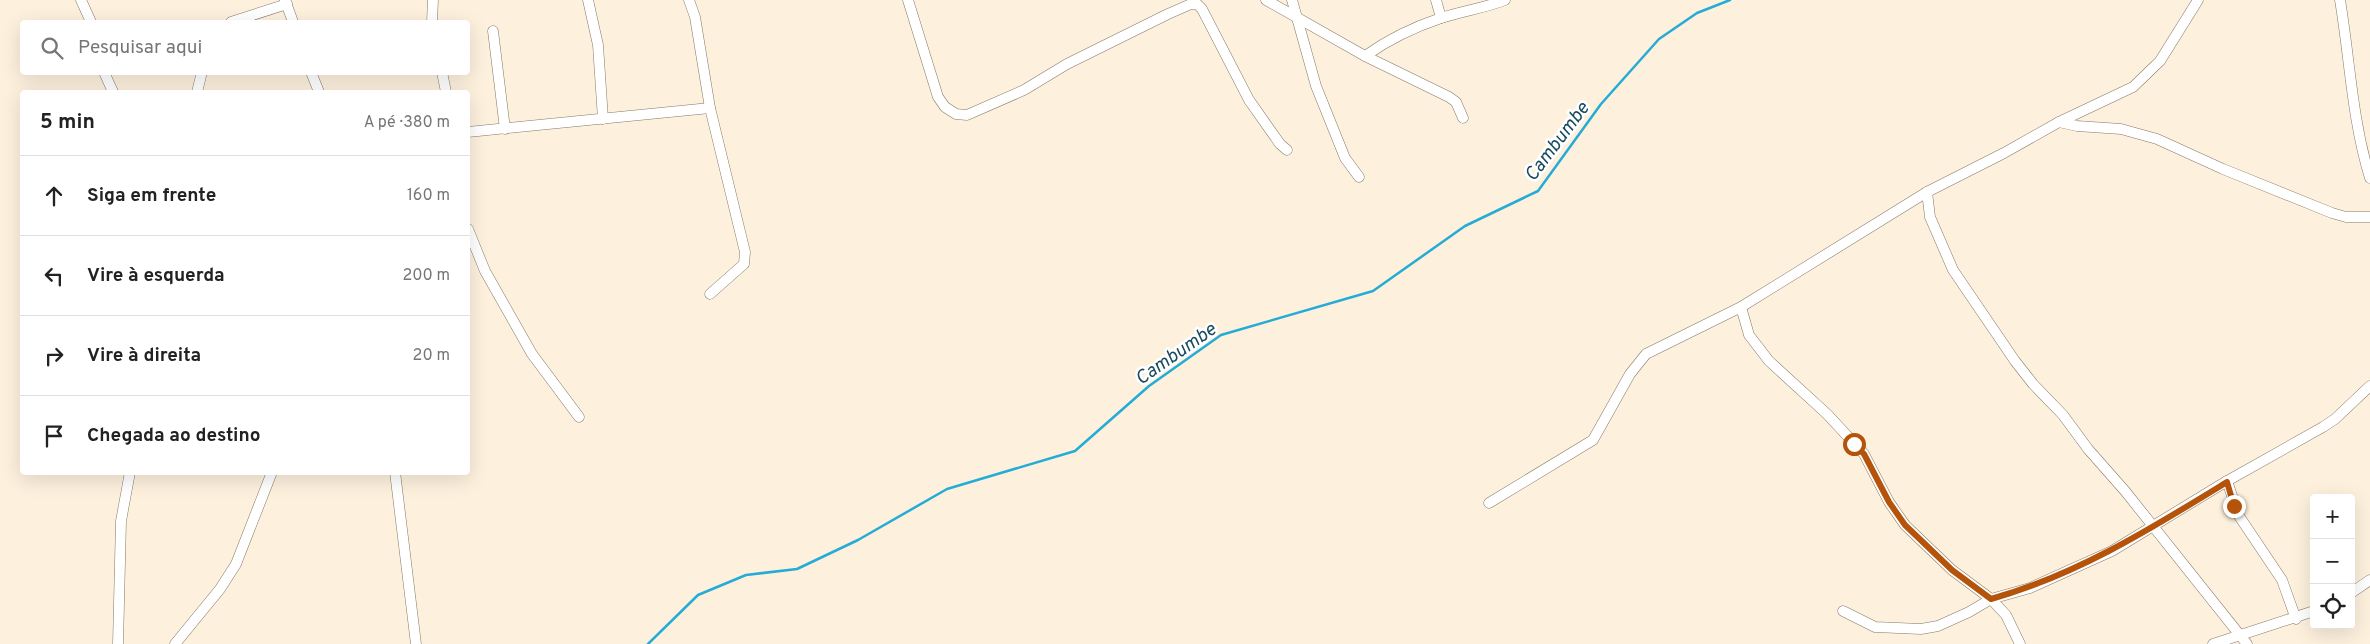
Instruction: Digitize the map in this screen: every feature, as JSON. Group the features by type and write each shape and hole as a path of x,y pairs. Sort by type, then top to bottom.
{"street":[{"path":"81,0 90,20"},
{"path":"432,20 433,0"},
{"path":"588,0 598,45 603,119"},
{"path":"689,0 694,17 710,108 745,252 744,264 710,294"},
{"path":"908,0 938,98 945,107 956,114 967,115 1024,90 1068,64 1168,14 1191,4 1197,4 1202,8 1249,100 1280,144 1287,150"},
{"path":"1266,0 1365,56 1449,97 1456,102 1463,118"},
{"path":"1292,0 1320,95 1345,158 1359,177"},
{"path":"1436,0 1442,18"},
{"path":"1365,56 1386,40 1442,18 1505,0"},
{"path":"1489,503 1588,445 1598,435 1636,364 1646,354 1740,307 1927,192 2004,154 2059,122 2133,87 2160,61 2198,0"},
{"path":"2340,0 2354,114 2370,178"},
{"path":"236,20 286,2 293,20"},
{"path":"493,31 505,129"},
{"path":"105,75 112,90"},
{"path":"198,90 201,75"},
{"path":"312,75 317,90"},
{"path":"443,75 446,90"},
{"path":"470,132 710,108"},
{"path":"2059,122 2077,126 2121,129 2158,139 2223,169 2332,213 2346,218 2370,217"},
{"path":"1927,192 1930,217 1953,270 2033,384 2063,415 2088,449 2154,527 2247,644"},
{"path":"470,233 484,271 532,354 579,418"},
{"path":"1740,307 1749,335 1769,361 1827,414 1864,454 1889,502 1905,525 1952,570 1991,599 2006,615 2020,644"},
{"path":"1843,610 1874,627 1921,629 1938,626 1969,612 1991,599 2030,588 2112,550 2154,527 2227,482 2323,427 2336,419 2370,386"},
{"path":"118,644 121,522 129,475"},
{"path":"175,644 220,589 236,564 271,475"},
{"path":"395,475 416,644"},
{"path":"2227,482 2239,516 2282,580 2296,619"},
{"path":"2355,590 2370,580"},
{"path":"2214,644 2296,619 2310,613"}],"waterway":[{"name":"Cambumbe","path":"648,644 698,595 746,575 797,569 858,540 947,489 1075,451 1149,386 1221,335 1373,291 1465,226 1538,191 1601,104 1659,39 1697,13 1730,0"}],"route":[{"path":"1854,444 1864,454 1889,502 1905,525 1922,539 1952,570 1991,599 2030,588 2112,550 2154,527 2227,482 2234,506"}]}
